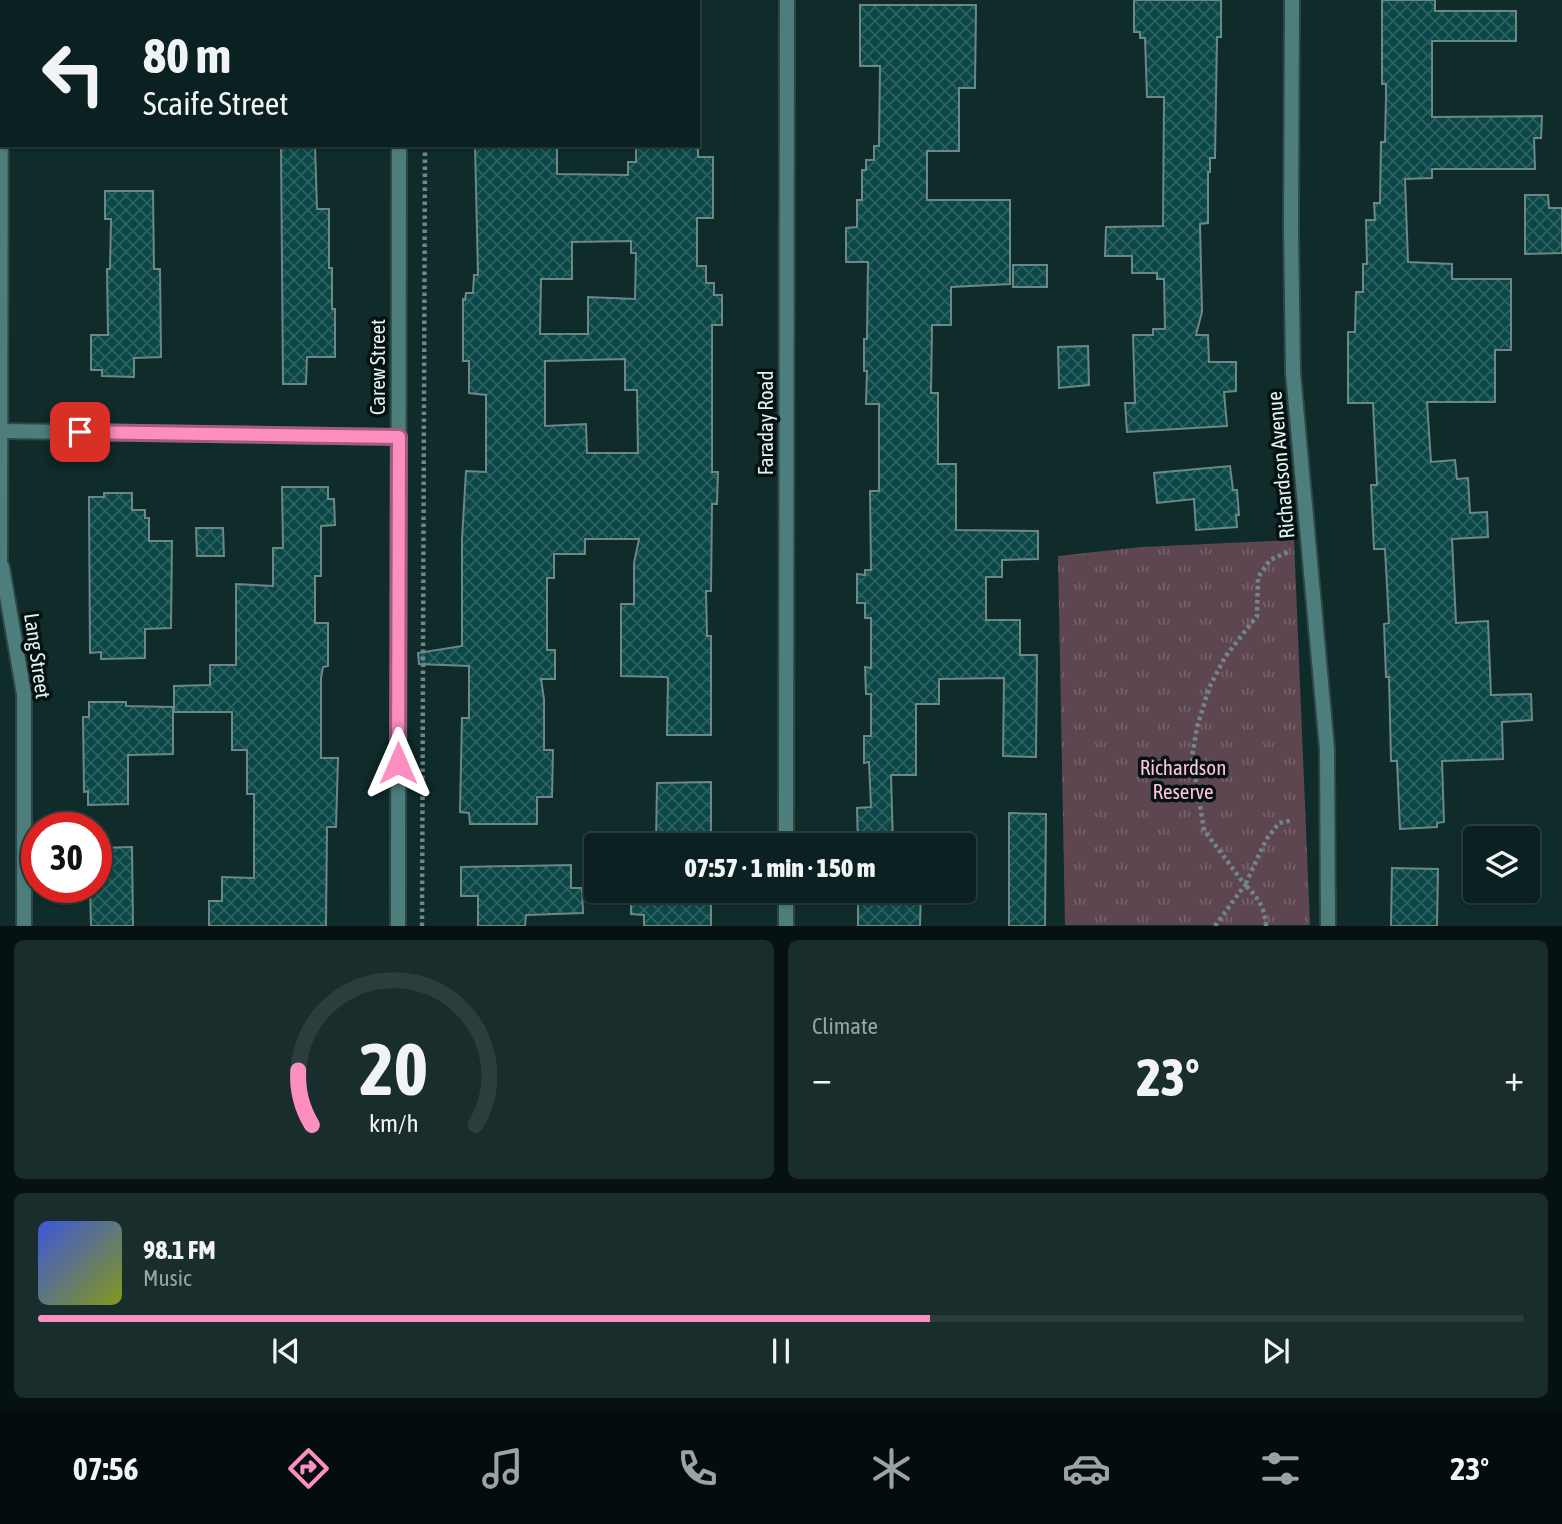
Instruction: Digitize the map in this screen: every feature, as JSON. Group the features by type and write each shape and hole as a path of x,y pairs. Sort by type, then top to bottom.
{"street":[{"name":"Faraday Road","path":"786,833 787,0"},
{"name":"Richardson Avenue","path":"1292,0 1293,373 1327,749 1328,926"},
{"name":"Lang Street","path":"1,147 1,569 24,694 24,926"},
{"name":"Carew Street","path":"398,926 399,147"},
{"path":"1,431 399,437"},
{"path":"786,903 786,926"}],"path":[{"path":"422,926 425,147"},
{"path":"1266,926 1263,906 1204,830 1192,758 1197,727 1209,688 1226,657 1257,616 1258,577 1270,560 1288,552 1310,550"},
{"path":"1215,926 1245,885 1266,840 1279,823 1293,820"}],"green space":[{"name":"Richardson Reserve","path":"1294,540 1310,925 1065,925 1058,556 1141,547"}],"building":[{"path":"1134,0 1221,0 1221,37 1217,37 1215,158 1210,158 1208,172 1208,223 1200,224 1202,312 1196,335 1208,335 1209,362 1236,362 1236,391 1224,392 1227,426 1127,432 1125,403 1135,403 1133,335 1153,335 1153,329 1165,329 1164,279 1157,279 1157,273 1132,273 1132,256 1105,256 1106,227 1163,226 1164,97 1147,97 1145,38 1140,38 1140,32 1134,32"},
{"path":"1382,0 1435,0 1435,11 1516,11 1516,41 1432,41 1432,117 1542,116 1541,138 1534,138 1535,169 1432,169 1432,178 1405,179 1408,262 1452,264 1452,279 1511,279 1511,350 1495,350 1495,402 1427,402 1431,462 1455,460 1457,479 1468,478 1470,513 1487,512 1488,537 1452,539 1456,623 1488,621 1491,695 1531,694 1532,720 1502,722 1503,759 1442,761 1444,822 1437,823 1437,827 1400,829 1397,761 1391,761 1389,677 1386,677 1384,624 1389,623 1385,549 1374,549 1371,485 1377,485 1373,403 1348,403 1348,332 1355,332 1356,292 1363,292 1363,264 1367,264 1366,220 1375,220 1374,203 1380,203 1381,142 1385,142 1386,97 1386,84 1382,84"},
{"path":"860,5 976,5 975,88 959,88 959,151 927,151 927,200 1010,200 1010,284 951,287 951,325 932,325 931,393 938,393 938,464 956,464 956,530 1038,531 1038,559 1002,560 1002,577 986,577 986,620 1020,620 1020,655 1037,655 1036,757 1003,756 1004,678 939,679 939,704 916,704 916,775 891,775 893,833 858,833 857,808 871,807 869,762 864,763 864,736 871,736 871,694 866,694 865,667 871,668 871,618 865,618 865,603 857,603 857,574 865,575 865,570 871,570 870,491 879,491 879,404 866,404 867,371 864,371 868,262 846,262 846,228 857,227 857,200 862,200 862,170 866,170 866,160 874,160 874,146 879,146 880,66 860,66"},
{"path":"281,147 315,147 317,209 329,209 329,268 332,268 332,309 335,309 335,357 307,357 306,384 283,384"},
{"path":"475,147 557,147 557,174 628,175 628,162 636,162 636,147 698,147 698,157 713,157 713,218 697,218 697,266 706,266 706,283 714,283 714,295 722,295 722,325 712,325 712,472 718,472 717,504 712,504 711,591 706,591 707,636 711,636 711,735 667,735 668,678 621,676 621,604 634,604 634,563 639,539 585,539 585,554 554,554 554,578 547,578 547,650 555,650 555,679 541,679 544,699 544,750 553,750 552,797 537,797 537,824 470,824 469,813 460,812 462,718 469,718 469,666 419,664 418,653 462,646 462,539 466,471 486,472 486,395 469,393 469,361 463,361 463,299 465,300 466,293 473,293 474,275 478,275","holes":["631,241 631,253 636,253 635,299 588,297 588,334 540,334 541,279 572,279 572,242","625,359 625,390 637,390 638,453 587,453 586,424 545,426 545,361"]},
{"path":"105,191 153,191 154,269 160,269 161,357 134,358 134,377 102,376 102,370 91,370 91,335 108,335 107,269 110,269 111,219 105,219"},
{"path":"1525,195 1548,195 1549,208 1562,208 1562,253 1525,254"},
{"path":"1013,265 1047,265 1047,287 1013,287"},
{"path":"1088,346 1089,385 1059,388 1058,347"},
{"path":"1230,466 1233,490 1237,490 1237,527 1196,530 1194,499 1157,503 1154,473"},
{"path":"282,487 328,487 328,499 334,499 335,525 321,526 321,576 315,576 315,623 328,623 328,666 323,667 321,678 321,758 338,758 336,827 327,827 326,926 209,926 209,901 222,901 222,877 254,878 254,794 247,794 247,750 232,750 232,712 174,712 174,686 210,685 210,665 236,665 236,584 273,586 273,548 283,548"},
{"path":"104,493 132,493 132,510 145,510 145,518 149,518 149,541 172,541 171,628 145,629 145,658 101,659 101,652 90,653 89,497 104,497"},
{"path":"196,528 223,528 224,556 197,556"},
{"path":"89,702 126,702 126,706 173,707 173,754 128,755 128,804 88,805 88,791 84,792 83,717 89,717"},
{"path":"711,782 711,833 656,833 657,783"},
{"path":"1009,813 1046,814 1045,926 1009,926"},
{"path":"132,847 133,926 91,926 90,903 112,903 112,848"},
{"path":"571,865 571,888 582,888 583,913 526,915 525,926 478,926 478,896 461,896 461,867"},
{"path":"1392,868 1438,869 1437,926 1391,926"},
{"path":"631,903 711,903 711,926 644,926 644,915 631,914"},
{"path":"858,903 921,903 920,926 858,926"}],"route":[{"path":"80,432 399,437 398,763"}]}
